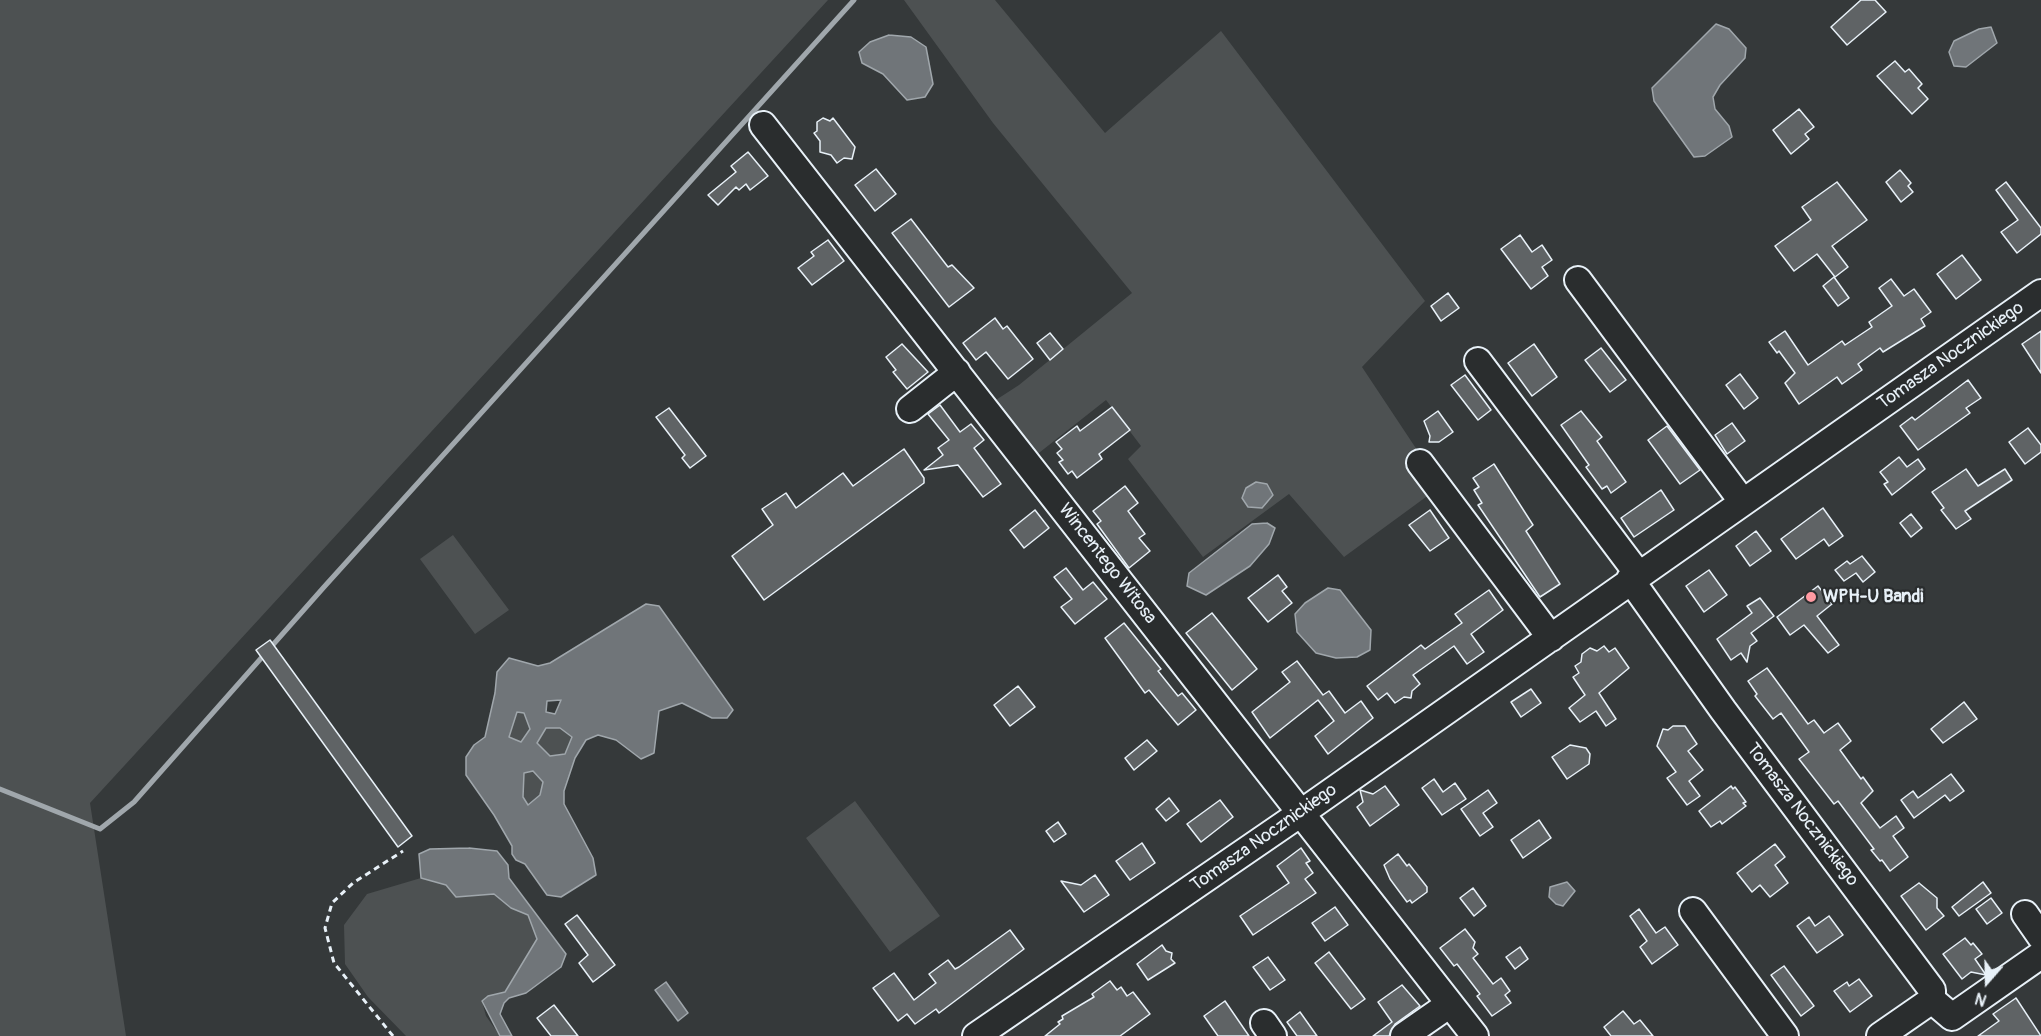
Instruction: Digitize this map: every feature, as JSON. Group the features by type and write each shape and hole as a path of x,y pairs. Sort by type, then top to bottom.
{"street":[{"name":"Wincentego Witosa","path":"763,125 1475,1036"},
{"path":"1578,280 1742,501"},
{"name":"Tomasza Nocznickiego","path":"976,1036 1301,813 2041,293"},
{"name":"Tomasza Nocznickiego","path":"1478,361 1634,577 1723,710 1932,990 1932,1000"},
{"path":"910,409 957,372"},
{"path":"1420,464 1551,638"},
{"path":"1693,911 1785,1036"},
{"path":"2025,914 2041,937"},
{"path":"1880,1036 1932,1000 1952,1017 2041,955"},
{"path":"1404,1036 1450,1005"}],"path":[{"path":"393,1036 334,963 325,928 332,903 353,883 403,851"}],"shaded area":[{"path":"0,0 828,0 90,803 126,1036 0,1036"},
{"path":"904,0 995,0 1105,133 1221,31 1425,301 1362,367 1441,486 1344,557 1289,494 1203,557 1128,459 1141,446 1106,400 1030,460 985,407 1019,385 1132,293 993,123"},
{"path":"1716,24 1729,29 1746,48 1745,58 1720,85 1713,97 1715,109 1729,126 1732,137 1705,156 1694,157 1654,101 1652,88"},
{"path":"1991,27 1997,43 1966,67 1954,66 1949,52 1954,41 1979,29"},
{"path":"889,35 911,37 926,47 933,84 925,97 907,100 883,74 862,63 859,52 870,42"},
{"path":"1256,482 1267,484 1273,495 1262,508 1248,507 1242,498 1246,488"},
{"path":"1267,523 1275,528 1269,544 1250,566 1206,595 1187,586 1189,573 1252,524"},
{"path":"453,535 509,610 475,634 420,559"},
{"path":"1328,588 1340,590 1371,630 1370,650 1357,657 1336,658 1316,653 1297,632 1295,614 1305,603"},
{"path":"646,604 659,606 733,710 727,718 712,718 682,703 659,711 654,753 641,759 616,740 598,735 586,740 575,758 564,791 564,804 593,858 596,875 561,897 547,895 525,864 516,860 512,854 512,846 494,815 466,775 466,757 474,745 485,737 495,693 497,672 509,658 538,666 550,663","holes":["561,700 555,714 546,712 547,701","517,712 524,713 530,729 521,742 509,737","546,728 560,728 572,737 565,754 550,756 537,743","533,771 543,782 540,795 528,805 523,797 524,773"]},
{"path":"517,712 524,713 530,729 521,742 509,738"},
{"path":"546,728 560,728 572,737 565,754 550,756 537,743"},
{"path":"533,771 543,782 540,795 528,805 523,797 524,773"},
{"path":"855,801 940,916 890,952 806,838"},
{"path":"469,848 497,851 508,865 509,878 566,954 561,967 526,993 509,998 504,1003 500,1014 512,1036 500,1036 482,1001 488,996 505,992 537,939 528,915 511,908 494,894 456,897 446,885 421,878 419,854 430,849"},
{"path":"421,878 446,885 456,897 494,894 511,908 528,915 537,939 504,993 488,996 482,1001 486,1016 500,1036 406,1036 368,997 345,964 344,925 367,894"},
{"path":"1567,882 1575,891 1563,906 1556,904 1549,897 1550,887"},
{"path":"666,982 688,1013 678,1021 655,990"}],"building":[{"path":"1861,0 1875,0 1886,12 1847,45 1831,27"},
{"path":"1895,61 1905,72 1909,69 1922,84 1918,88 1928,99 1912,114 1877,76"},
{"path":"1799,109 1814,127 1805,134 1809,139 1791,154 1773,130"},
{"path":"823,118 830,121 833,118 855,147 852,159 844,158 837,163 831,155 820,152 820,141 814,133 817,131 817,122"},
{"path":"748,152 768,176 750,190 746,184 739,190 736,187 718,205 708,195 736,172 731,166"},
{"path":"876,169 896,194 875,211 855,185"},
{"path":"1900,170 1911,183 1908,186 1913,192 1901,202 1886,182"},
{"path":"1837,182 1867,220 1832,246 1848,267 1835,277 1817,254 1794,271 1775,246 1811,220 1802,207"},
{"path":"2006,182 2041,228 2041,234 2017,253 2001,232 2018,220 1996,190"},
{"path":"911,219 948,267 952,265 974,288 949,307 892,233"},
{"path":"1520,235 1532,252 1542,245 1552,260 1542,267 1548,276 1531,289 1501,249"},
{"path":"828,240 844,261 812,285 798,268 814,256 811,252"},
{"path":"1962,255 1981,280 1956,299 1937,274"},
{"path":"1834,277 1849,298 1838,306 1823,286"},
{"path":"1891,279 1904,296 1914,289 1931,312 1921,319 1925,326 1883,352 1880,348 1858,364 1862,370 1842,384 1837,377 1799,404 1785,383 1795,373 1779,351 1777,353 1769,342 1785,331 1808,365 1842,341 1845,345 1872,327 1869,322 1892,306 1879,288"},
{"path":"1448,293 1459,308 1441,321 1431,306"},
{"path":"995,318 1003,329 1007,326 1033,359 1008,379 986,352 976,360 963,343"},
{"path":"2041,331 2041,373 2022,344"},
{"path":"1050,333 1063,349 1050,360 1037,343"},
{"path":"902,344 928,372 907,389 893,372 896,370 886,357"},
{"path":"1534,344 1557,377 1532,396 1508,363"},
{"path":"1601,348 1626,380 1610,392 1585,360"},
{"path":"1740,374 1758,398 1744,409 1726,385"},
{"path":"1465,375 1491,410 1478,420 1451,385"},
{"path":"1968,380 1981,398 1966,408 1970,413 1918,450 1900,426 1912,417 1915,420"},
{"path":"940,405 960,432 971,424 984,440 974,448 1001,484 983,497 958,465 924,470 943,455 938,448 949,440 928,414"},
{"path":"1112,407 1130,430 1099,454 1102,459 1077,478 1072,471 1068,474 1059,462 1063,460 1057,453 1062,449 1056,442 1077,426 1080,431"},
{"path":"669,408 706,456 690,468 682,458 685,455 656,417"},
{"path":"1438,411 1453,432 1439,442 1429,442 1430,436 1424,421"},
{"path":"1581,411 1602,437 1597,441 1626,482 1611,493 1607,486 1602,489 1586,467 1589,465 1561,425"},
{"path":"1732,423 1745,441 1727,454 1715,435"},
{"path":"1667,426 1700,470 1680,484 1648,440"},
{"path":"2028,428 2041,445 2041,452 2025,464 2009,442"},
{"path":"904,449 924,478 924,483 764,600 732,556 773,525 762,509 786,493 796,508 843,473 853,486"},
{"path":"1899,457 1907,467 1918,459 1925,469 1892,495 1884,484 1888,482 1880,472"},
{"path":"1494,464 1533,525 1526,531 1560,584 1540,597 1478,505 1482,503 1474,490 1479,487 1473,478"},
{"path":"1966,469 1978,486 2005,469 2012,480 1965,511 1971,519 1956,529 1941,510 1944,508 1932,492"},
{"path":"1125,486 1138,503 1128,511 1145,534 1139,538 1150,551 1129,568 1097,524 1101,521 1093,511"},
{"path":"1661,490 1674,510 1634,537 1621,518"},
{"path":"1823,508 1843,536 1829,546 1824,539 1796,559 1781,539"},
{"path":"1035,510 1049,528 1024,548 1010,530"},
{"path":"1430,510 1449,538 1430,551 1409,525"},
{"path":"1911,514 1922,528 1911,537 1900,523"},
{"path":"1756,531 1771,551 1750,566 1736,546"},
{"path":"1862,556 1875,572 1863,582 1856,573 1844,581 1835,570 1847,561 1850,564"},
{"path":"1066,568 1083,590 1093,582 1107,599 1075,624 1061,607 1072,599 1054,577"},
{"path":"1709,570 1727,595 1704,612 1686,586"},
{"path":"1278,575 1287,587 1282,591 1292,603 1268,622 1248,598"},
{"path":"1818,586 1832,604 1817,616 1839,645 1828,653 1804,625 1790,635 1777,617"},
{"path":"1489,590 1503,610 1471,634 1484,652 1467,664 1454,646 1413,675 1420,684 1412,691 1411,698 1404,697 1395,703 1387,693 1378,700 1367,686 1421,645 1425,649 1462,623 1455,614"},
{"path":"1760,598 1774,616 1751,633 1757,641 1750,646 1747,662 1741,653 1731,660 1717,639 1752,613 1747,606"},
{"path":"1212,613 1257,669 1232,690 1186,633"},
{"path":"1124,623 1161,669 1158,671 1178,696 1182,693 1196,710 1178,725 1149,690 1145,693 1105,638"},
{"path":"270,640 412,836 398,847 256,650"},
{"path":"1604,646 1609,652 1615,648 1629,668 1599,693 1616,719 1606,726 1596,711 1580,722 1569,708 1585,695 1573,677 1579,673 1575,666 1581,662 1582,654 1590,648 1597,651"},
{"path":"1297,661 1323,695 1329,691 1345,713 1361,701 1373,718 1328,754 1315,736 1334,721 1318,700 1270,738 1252,712 1290,682 1282,672"},
{"path":"1767,668 1808,724 1814,720 1824,733 1838,723 1851,741 1840,750 1861,779 1863,777 1873,791 1861,803 1880,828 1896,816 1904,828 1893,836 1908,857 1890,871 1871,850 1874,849 1838,801 1834,804 1799,759 1809,752 1781,713 1773,719 1755,696 1757,694 1748,681"},
{"path":"1018,686 1035,707 1010,726 994,705"},
{"path":"1531,689 1541,703 1521,717 1511,702"},
{"path":"1964,702 1977,719 1943,743 1931,729"},
{"path":"1673,726 1685,726 1697,744 1688,751 1703,770 1689,781 1700,796 1687,805 1667,778 1676,772 1657,746 1663,729 1668,730"},
{"path":"1147,740 1157,751 1134,770 1125,758"},
{"path":"1570,745 1586,748 1590,754 1589,764 1567,779 1552,757"},
{"path":"1951,774 1964,791 1950,801 1945,795 1914,818 1901,800 1913,791 1918,798"},
{"path":"1434,779 1443,792 1455,783 1466,799 1442,815 1422,788"},
{"path":"1385,786 1399,805 1370,826 1357,807 1363,802 1360,790 1373,794"},
{"path":"1731,786 1733,789 1735,787 1746,802 1743,803 1746,806 1722,824 1720,821 1711,827 1699,811"},
{"path":"1488,790 1497,803 1483,813 1493,827 1480,836 1461,809"},
{"path":"1169,798 1179,811 1166,821 1156,809"},
{"path":"1220,800 1233,817 1201,842 1187,824"},
{"path":"1539,820 1551,838 1523,858 1511,840"},
{"path":"1058,822 1066,834 1054,842 1046,831"},
{"path":"1142,843 1155,863 1130,880 1116,861"},
{"path":"1775,844 1785,857 1775,865 1788,883 1770,897 1760,885 1752,892 1737,873"},
{"path":"1301,848 1310,861 1306,863 1313,873 1305,879 1316,893 1253,935 1240,916 1289,883 1277,866"},
{"path":"1398,854 1427,887 1427,892 1412,903 1410,900 1407,902 1390,879 1384,865"},
{"path":"1095,875 1109,895 1084,912 1061,881 1081,885"},
{"path":"1983,882 1991,893 1959,916 1952,907"},
{"path":"1919,883 1937,898 1937,908 1944,916 1926,930 1901,896"},
{"path":"1473,888 1486,906 1474,916 1460,898"},
{"path":"1991,898 2002,913 1987,924 1976,909"},
{"path":"1335,907 1348,925 1325,941 1312,923"},
{"path":"1639,909 1656,933 1665,927 1678,945 1652,964 1640,947 1647,941 1630,916"},
{"path":"577,915 615,965 593,982 579,963 588,955 565,924"},
{"path":"1829,916 1843,935 1817,953 1797,926 1809,917 1815,926"},
{"path":"1465,929 1475,942 1473,948 1478,954 1473,958 1493,984 1501,978 1510,991 1505,995 1511,1003 1492,1016 1477,996 1480,994 1457,964 1454,966 1440,948"},
{"path":"1010,930 1024,949 939,1013 936,1009 915,1024 907,1014 898,1021 873,988 894,973 914,1000 936,983 929,974 948,960 955,969"},
{"path":"1965,938 1971,945 1973,943 1982,954 1975,959 1986,975 1971,972 1962,979 1943,954"},
{"path":"1162,945 1166,951 1172,953 1171,959 1175,963 1148,980 1137,964"},
{"path":"1520,947 1528,959 1515,969 1506,957"},
{"path":"1329,952 1365,999 1351,1009 1315,963"},
{"path":"1268,957 1285,980 1270,990 1253,967"},
{"path":"1784,966 1814,1006 1801,1016 1771,975"},
{"path":"1859,979 1872,996 1850,1012 1834,991 1847,982 1849,986"},
{"path":"1110,981 1117,990 1121,987 1127,996 1133,992 1150,1014 1120,1036 1045,1036 1060,1024 1058,1022 1063,1019 1062,1016 1094,997 1092,994"},
{"path":"1402,985 1420,1006 1395,1024 1389,1036 1373,1036 1392,1022 1378,1002"},
{"path":"2016,998 2041,1036 1978,1036 1999,1021 1993,1014"},
{"path":"1225,1001 1249,1036 1218,1036 1204,1016"},
{"path":"554,1005 578,1036 551,1036 537,1018"},
{"path":"1623,1011 1634,1024 1640,1020 1653,1036 1611,1036 1604,1027"},
{"path":"1300,1012 1317,1036 1297,1036 1287,1022"}],"waterway":[{"path":"0,789 100,829 134,802 324,587 854,0"}],"place":[{"name":"WPH-U Bandi","path":"1811,597"}]}
